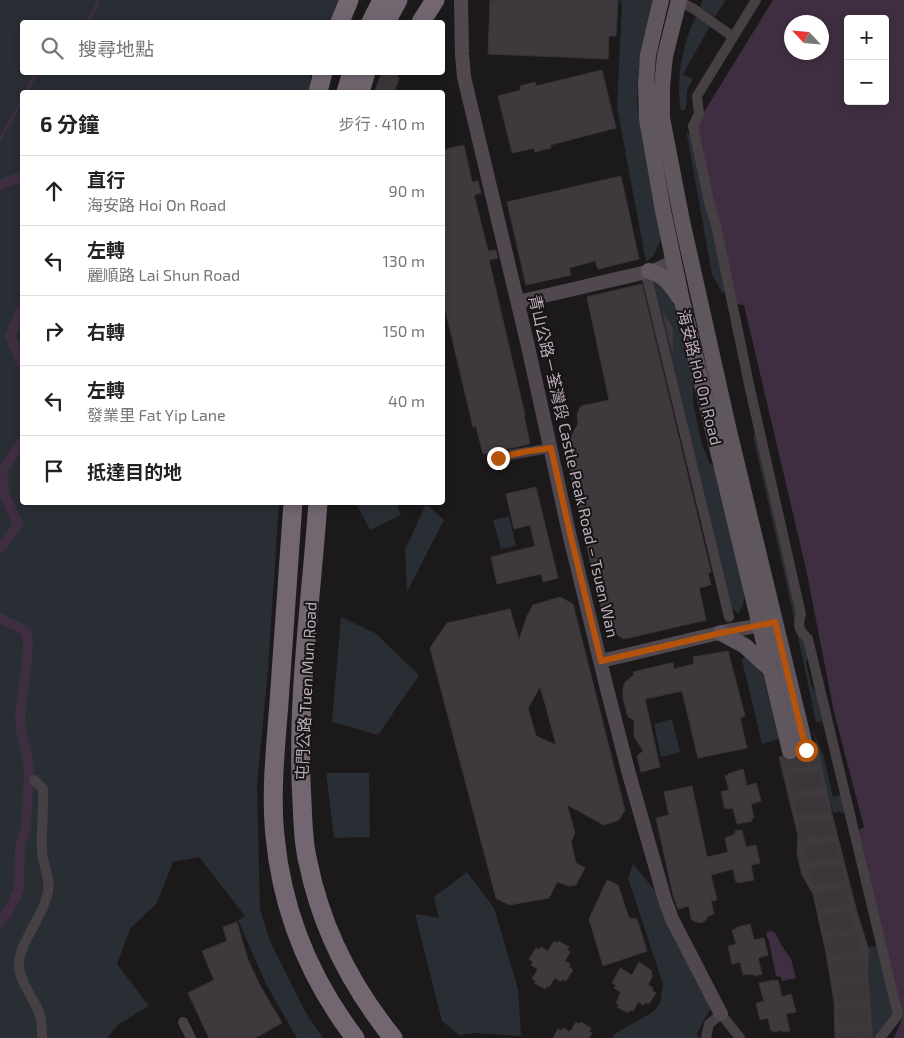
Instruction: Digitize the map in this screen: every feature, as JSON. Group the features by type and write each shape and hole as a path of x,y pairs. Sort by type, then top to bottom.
{"highway":[{"path":"341,20 349,0"},
{"path":"422,20 435,0"},
{"path":"318,90 322,75"},
{"path":"347,90 351,75"},
{"path":"361,90 365,75"},
{"name":"屯門公路 Tuen Mun Road","path":"293,505 275,763 275,836 283,888 301,943 322,988 355,1038"},
{"name":"屯門公路 Tuen Mun Road","path":"318,505 302,705 300,758 307,860 314,888 340,956 363,997 393,1038"}],"main road":[{"name":"海安路 Hoi On Road","path":"661,0 648,55 646,84 647,119 682,301 768,624 798,751 769,668 768,624 729,431 682,221 662,118 662,86 665,56 679,0"},
{"path":"673,259 679,248 682,221"},
{"path":"648,275 658,274 682,301"},
{"path":"721,633 745,646 769,668"}],"street":[{"name":"青山公路－荃灣段 Castle Peak Road – Tsuen Wan","path":"461,0 464,76 518,302 570,533 625,758 660,886 672,919 721,1014 740,1038"},
{"path":"679,0 694,8 733,37"},
{"path":"756,0 696,96 699,114 694,126 708,202 716,225 750,389 801,614 798,621 799,630 808,639 898,1015 880,1038"},
{"path":"518,302 648,275 673,259"},
{"path":"648,275 730,616"},
{"path":"498,458 551,448"},
{"path":"601,661 768,624"},
{"path":"34,780 43,789 42,851 49,889 40,917 23,947 19,966 27,990 42,1021 42,1038"},
{"path":"706,1038 709,1024 721,1014"},
{"path":"183,1022 192,1038"}],"shaded area":[{"path":"0,0 341,0 334,20 20,20 20,75 310,75 310,90 20,90 20,505 279,505 268,670 257,786 260,909 270,941 306,1013 323,1038 297,1038 266,984 238,920 245,916 199,857 173,862 157,903 130,929 117,964 149,1006 119,1024 107,1038 0,1038"},
{"path":"654,0 642,46 637,104 661,240 653,256 646,262 617,107 622,3 620,1"},
{"path":"703,0 726,0 715,17 700,7"},
{"path":"773,0 904,0 904,1038 894,1038 903,1017 859,830 864,827 834,712 806,569 744,305 736,304 696,125"},
{"path":"696,16 710,26 683,74 693,79 687,90 685,110 681,111 679,87 681,62"},
{"path":"686,130 691,137 727,291 722,293 712,274"},
{"path":"652,278 671,292 684,329 693,368 693,402 702,445 710,464 717,469 745,591 743,605 738,614 731,606"},
{"path":"757,434 810,652 806,663 812,687 818,695 823,721 816,722 753,436"},
{"path":"357,505 397,505 401,515 370,530"},
{"path":"427,505 444,520 407,592 405,550"},
{"path":"509,516 516,546 501,549 493,520"},
{"path":"341,617 375,633 419,675 378,735 332,722"},
{"path":"745,656 757,665 763,676 779,739 762,744 742,660"},
{"path":"672,719 680,752 661,757 654,724"},
{"path":"813,731 824,758 833,797 841,795 846,814 833,813"},
{"path":"326,773 369,773 370,837 334,838"},
{"path":"633,864 656,892 711,1008 697,1033 699,1038 612,1038 616,1033 653,1012 660,1004 663,984 628,878"},
{"path":"467,872 494,908 518,989 521,1036 476,1033 459,1035 442,1021 415,914 439,918 434,897"},
{"path":"767,932 775,933 791,959 796,978 782,981 781,977 776,976 766,935"},
{"path":"878,946 894,1015 878,1038 873,1038 868,948"}],"building":[{"path":"490,0 618,0 616,36 609,36 608,59 488,54"},
{"path":"602,70 616,128 550,145 551,148 535,152 534,148 512,153 498,96 521,90 520,86 535,82 536,86"},
{"path":"382,75 398,75 392,90 376,90"},
{"path":"464,145 472,182 478,181 481,193 474,195 488,251 496,250 498,258 489,260 530,444 483,454 476,426 473,427 445,309 445,149"},
{"path":"621,176 639,259 598,269 595,261 569,268 571,275 526,285 507,202"},
{"path":"642,284 711,572 708,573 711,585 699,588 706,620 624,639 606,628 565,447 578,424 577,414 581,406 609,400 587,297"},
{"path":"663,313 673,329 672,351"},
{"path":"536,487 558,578 543,582 541,574 497,584 491,557 535,546 530,525 514,529 506,494"},
{"path":"560,597 573,604 625,810 619,820 604,825 567,805 575,833 571,842 576,863 585,868 576,885 569,886 557,882 549,898 509,905 496,898 430,648 447,623 510,609 519,640 533,605","holes":["540,687 556,745 536,736 528,708"]},
{"path":"728,651 745,716 740,718 747,748 698,758 682,691 645,699 660,767 641,772 637,756 643,751 634,736 634,720 628,717 623,698 625,682 634,675 633,672 671,663 673,663 674,669 694,664 693,657"},
{"path":"816,748 818,748 833,818 857,912 869,950 868,973 873,1038 835,1038 834,1002 826,953 813,894 802,875 797,854 798,836 779,757 782,756 788,761 793,761 798,756 808,760 813,757"},
{"path":"743,769 747,786 756,783 761,801 751,804 754,818 751,819 752,821 737,824 733,808 725,809 721,792 729,790 725,776"},
{"path":"692,786 707,857 728,852 725,838 735,834 735,831 742,830 746,847 756,845 760,863 751,865 754,880 736,882 733,869 711,875 717,900 711,901 714,914 708,916 701,923 691,919 689,906 678,909 673,895 656,818 669,815 664,792"},
{"path":"607,880 618,885 629,918 637,919 647,951 603,966 589,919"},
{"path":"237,922 248,960 282,1023 255,1038 209,1038 188,993 214,980 202,951 227,941 223,927"},
{"path":"750,924 754,940 764,938 768,955 758,958 762,974 754,976 754,974 743,975 740,962 732,964 728,946 736,944 732,930"},
{"path":"554,941 557,943 559,941 569,947 567,950 570,952 565,961 570,964 569,967 573,970 566,981 562,979 561,982 555,978 549,987 547,986 545,989 534,983 536,981 532,979 538,969 531,965 533,962 529,959 536,948 539,950 541,947 548,951"},
{"path":"639,962 652,971 651,974 653,975 648,985 656,993 649,1004 645,1002 644,1005 638,1002 633,1011 630,1010 628,1013 617,1007 619,1004 616,1003 621,992 614,988 616,985 612,983 620,968 632,975"},
{"path":"778,980 782,997 791,994 796,1012 786,1014 790,1031 771,1031 768,1018 760,1020 756,1003 764,1001 759,983"},
{"path":"576,1022 580,1024 581,1022 591,1028 589,1032 592,1033 589,1038 553,1038 558,1029 561,1031 563,1028 570,1032"}],"waterway":[{"path":"89,20 99,0"},
{"path":"27,90 35,75"},
{"path":"0,140 20,104"},
{"path":"0,185 20,178"},
{"path":"20,313 10,336 20,359"},
{"path":"0,548 18,525 5,495 2,471 20,445"},
{"path":"0,618 26,631 28,642 27,660 20,714 21,731 29,769 26,828 20,846 19,890 0,923"}],"tunnel":[{"path":"385,90 391,75"},
{"path":"806,750 852,950 858,981 862,1038"},
{"path":"790,751 840,963 846,1000 847,1038"}],"route":[{"path":"498,458 551,448 601,661 775,622 806,750"}]}
